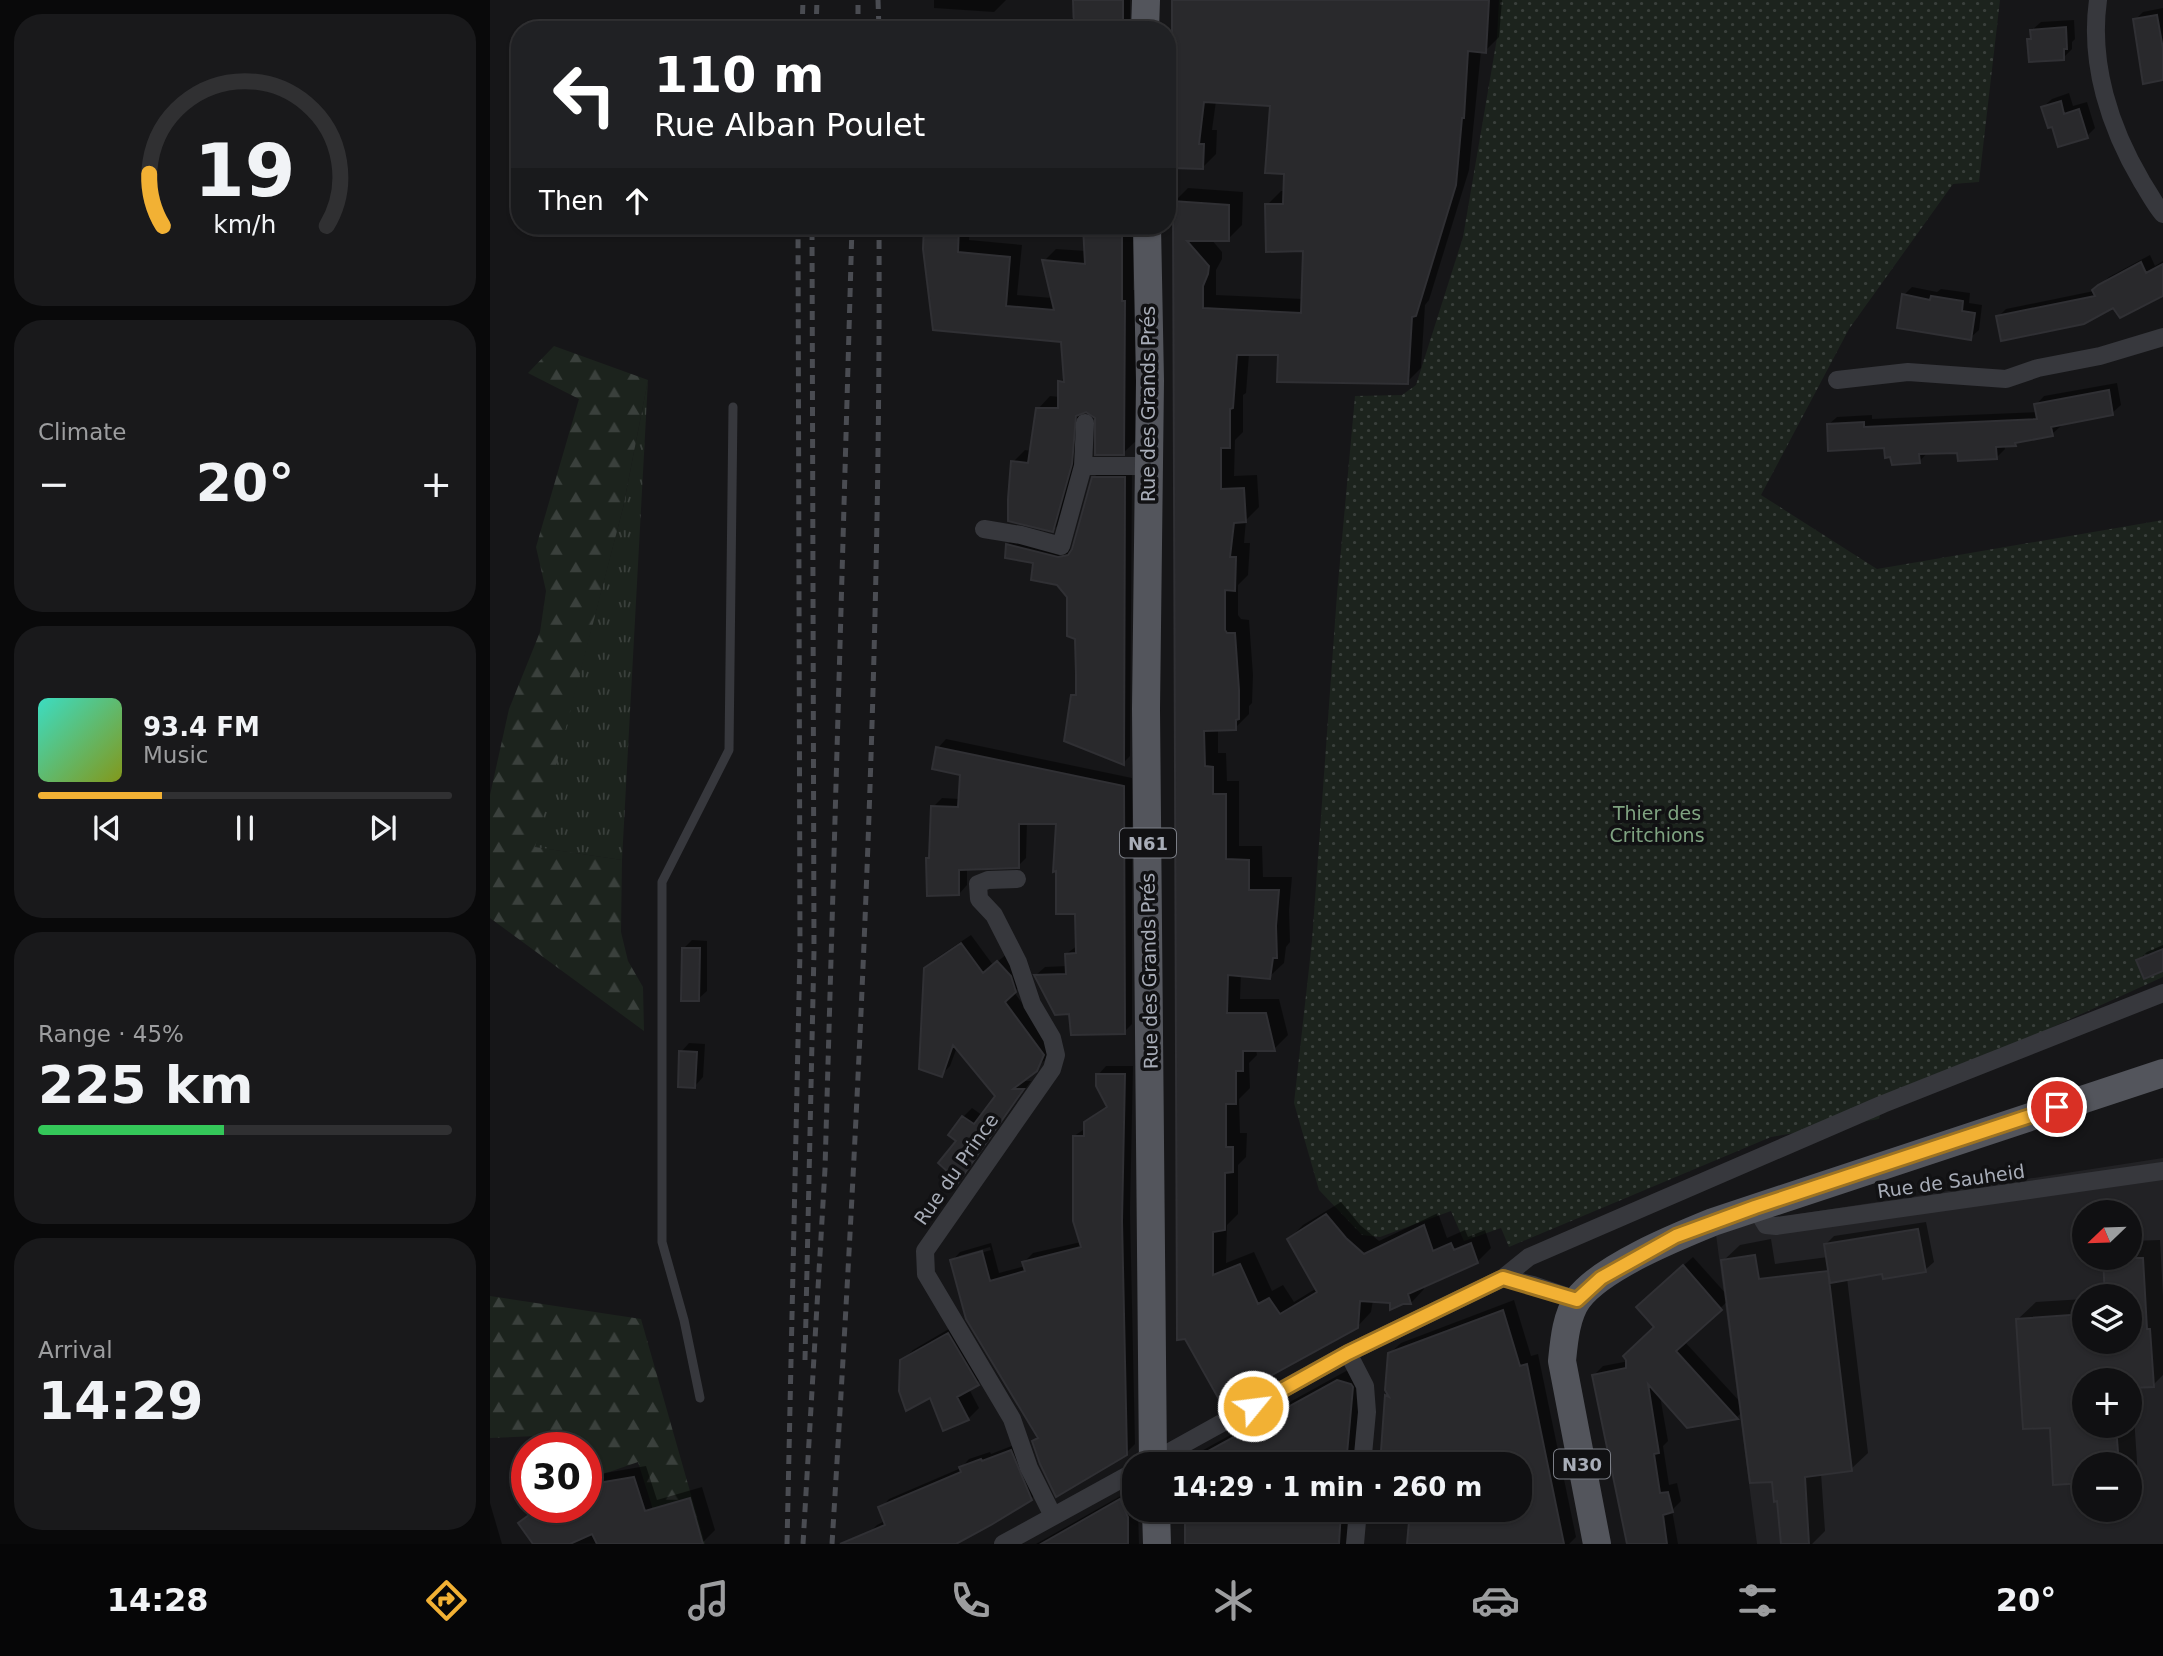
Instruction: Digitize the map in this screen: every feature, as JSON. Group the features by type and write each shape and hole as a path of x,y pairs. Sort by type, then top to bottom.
{"main road":[{"path":"1146,0 1146,21"},
{"name":"Rue des Grands Prés","path":"1147,235 1150,382 1146,709 1147,1452"},
{"name":"N30","path":"1597,1544 1562,1361 1564,1336 1577,1300 1601,1278 1676,1236 1755,1207 2163,1073"},
{"path":"1156,1522 1157,1544"}],"street":[{"path":"2098,0 2097,53 2106,105 2125,154 2163,214"},
{"path":"1837,380 1908,372 2006,379 2038,368 2100,356 2163,337"},
{"path":"984,528 1061,546 1083,466 1085,424"},
{"path":"1083,466 1149,466"},
{"name":"Rue du Prince","path":"1017,879 988,880 978,884 979,899 994,915 1013,952 1032,1004 1052,1038 1056,1055 1052,1069 925,1251 926,1274 1012,1419 1029,1468 1053,1516"},
{"path":"1172,1452 1348,1353 1503,1278 1529,1257 1883,1104 2163,993"},
{"name":"Rue de Sauheid","path":"1755,1207 1766,1225 1776,1226 2163,1171"},
{"path":"1503,1278 1577,1300"},
{"path":"1348,1353 1365,1387 1367,1412 1363,1452"},
{"path":"1003,1544 1122,1479"},
{"path":"1355,1544 1357,1522"}],"lane":[{"path":"700,1398 684,1320 662,1242 662,882 729,750 733,407"}],"shaded area":[{"path":"2163,1158 2163,1544 1757,1544 1715,1227"}],"green space":[{"name":"Thier des Critchions","path":"1499,0 2000,0 1979,182 1953,184 1849,329 1761,495 1877,569 2163,520 2163,977 1883,1104 1879,1119 1771,1137 1509,1247 1501,1228 1464,1241 1451,1211 1380,1237 1362,1235 1319,1190 1294,1103 1312,941 1337,594 1355,396 1402,395 1416,385 1463,237 1497,38"},
{"path":"554,346 648,380 623,508 535,847 622,860 621,932 628,961 643,987 644,1031 490,918 490,795 509,709 540,632 546,591 536,547 579,399 528,373"},
{"path":"648,380 622,860 534,847 623,508"},
{"path":"490,1296 641,1319 705,1544 664,1544 638,1462 602,1474 602,1432 511,1432 511,1437 490,1438"}],"building":[{"path":"1073,0 1123,0 1123,21 1074,21"},
{"path":"1172,0 1489,0 1486,53 1468,51 1456,185 1416,316 1412,317 1408,384 1277,382 1278,355 1237,355 1233,408 1230,409 1230,448 1221,448 1221,489 1244,488 1246,522 1234,523 1230,557 1236,557 1235,591 1225,590 1225,630 1227,633 1235,633 1239,719 1236,720 1236,730 1204,731 1205,766 1213,767 1213,794 1226,794 1226,859 1249,860 1249,890 1279,890 1277,958 1273,958 1270,979 1228,975 1227,1013 1266,1013 1275,1051 1243,1051 1243,1071 1236,1071 1236,1104 1226,1104 1226,1147 1233,1147 1233,1172 1225,1173 1225,1230 1213,1232 1213,1275 1240,1264 1258,1304 1269,1298 1280,1314 1317,1292 1287,1239 1326,1214 1364,1254 1424,1225 1433,1251 1451,1243 1454,1250 1471,1243 1478,1263 1408,1294 1411,1304 1403,1304 1390,1310 1390,1303 1360,1301 1358,1328 1221,1403 1185,1339 1177,1340 1173,235 1176,235 1176,201 1229,205 1229,241 1187,241 1209,266 1203,286 1203,308 1301,313 1303,251 1266,252 1265,204 1283,204 1284,174 1265,173 1270,106 1204,102 1199,144 1204,144 1203,169 1176,168 1176,21 1172,21"},
{"path":"2157,15 2163,49 2163,80 2143,84 2133,19"},
{"path":"2066,27 2067,49 2064,49 2064,60 2029,62 2027,39 2031,39 2030,30"},
{"path":"2061,101 2064,114 2079,109 2088,138 2058,147 2052,127 2048,128 2041,107"},
{"path":"924,235 959,235 958,252 1010,257 1006,306 1054,310 1042,260 1085,264 1083,235 1122,235 1122,301 1125,301 1124,455 1095,455 1095,418 1086,412 1076,416 1072,464 1053,532 1008,521 1008,499 1011,461 1028,463 1036,408 1058,408 1058,381 1064,382 1061,342 933,330"},
{"path":"2141,262 2146,273 2163,264 2163,296 2120,318 2113,308 2084,324 2001,341 1996,316 2095,296 2092,290 2098,285"},
{"path":"1902,294 1930,300 1931,296 1963,301 1962,311 1975,313 1971,340 1897,328"},
{"path":"2109,390 2113,415 2051,427 2053,436 2015,443 2016,446 1996,447 1997,459 1958,461 1957,453 1919,454 1920,463 1892,465 1890,457 1885,458 1884,448 1828,451 1827,424 1864,422 1864,427 2037,419 2034,404"},
{"path":"1092,477 1125,477 1124,765 1064,741 1071,695 1076,695 1075,639 1067,636 1067,597 1057,585 1031,580 1033,563 1005,558 1006,544 1058,557 1068,555"},
{"path":"936,747 1124,786 1125,1034 1071,1035 1069,1014 1055,1015 1034,975 1066,974 1065,954 1076,953 1075,914 1056,914 1056,871 1053,872 1056,824 1019,824 1019,868 959,870 959,895 927,896 926,858 929,858 931,806 958,807 960,775 932,769"},
{"path":"961,943 983,973 997,961 1011,976 1016,992 1005,1002 1044,1055 1037,1071 1013,1089 1024,1089 955,1187 943,1178 948,1172 938,1163 956,1141 948,1135 962,1116 974,1124 995,1096 953,1045 942,1077 919,1069 924,968"},
{"path":"682,948 700,948 699,1001 681,1001"},
{"path":"2163,949 2163,971 2144,979 2136,960"},
{"path":"679,1051 697,1052 695,1088 678,1087"},
{"path":"1096,1074 1125,1074 1122,1221 1127,1452 1122,1452 1122,1458 1056,1497 1032,1441 1038,1438 966,1319 950,1260 982,1251 990,1281 1025,1271 1022,1262 1081,1247 1073,1221 1073,1136 1084,1136 1084,1122 1107,1107 1096,1086"},
{"path":"1918,1229 1926,1272 1883,1279 1882,1274 1830,1283 1824,1244"},
{"path":"1755,1255 1759,1279 1828,1271 1852,1471 1805,1477 1809,1544 1781,1544 1777,1501 1774,1502 1772,1482 1750,1483 1721,1260"},
{"path":"2143,1258 2154,1387 2142,1388 2142,1368 2072,1368 2072,1438 2117,1438 2118,1452 2072,1452 2072,1484 2053,1485 2050,1428 2023,1429 2016,1319 2072,1315 2072,1354 2142,1354 2142,1284 2104,1284 2104,1270 2142,1270"},
{"path":"1683,1265 1722,1310 1676,1351 1738,1419 1687,1428 1648,1384 1659,1453 1654,1454 1660,1493 1668,1492 1673,1512 1663,1515 1667,1544 1627,1544 1592,1375 1626,1368 1623,1356 1654,1327 1636,1307"},
{"path":"1503,1310 1520,1366 1527,1364 1564,1544 1407,1544 1409,1522 1532,1522 1532,1452 1381,1452 1385,1395 1389,1397 1385,1390 1388,1353"},
{"path":"948,1333 979,1385 957,1397 969,1420 943,1431 930,1398 906,1411 899,1391 900,1360"},
{"path":"1337,1380 1353,1387 1347,1452 1207,1452"},
{"path":"1011,1450 1032,1500 991,1525 956,1544 840,1544 885,1525 878,1507 961,1472 959,1467"},
{"path":"634,1477 645,1511 690,1498 703,1544 597,1544 592,1534 570,1544 533,1544 518,1523 602,1523 602,1482"},
{"path":"1120,1499 1122,1522 1128,1522 1128,1544 1041,1544"},
{"path":"1185,1522 1340,1522 1339,1544 1185,1544"}],"railway":[{"path":"802,21 803,0"},
{"path":"816,21 817,0"},
{"path":"858,0 858,21"},
{"path":"878,0 879,21"},
{"path":"787,1544 800,951 798,235"},
{"path":"805,1360 814,951 812,235"},
{"path":"803,1544 825,1169 852,235"},
{"path":"832,1544 851,1215 872,721 879,391 879,235"}],"route":[{"path":"1253,1406 1348,1353 1503,1278 1577,1300 1601,1278 1676,1236 1755,1207 2057,1107"}]}
